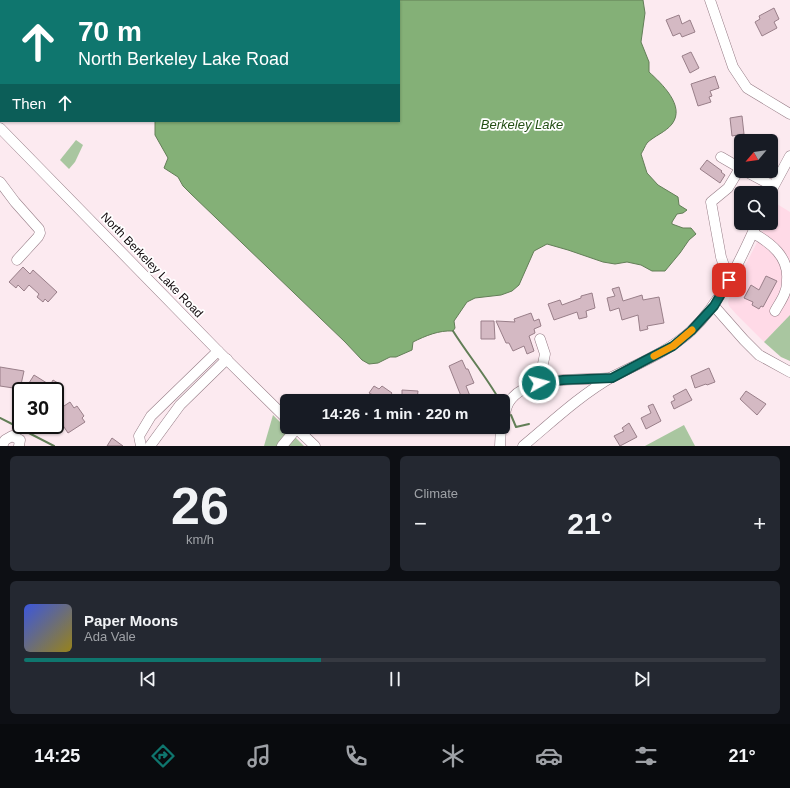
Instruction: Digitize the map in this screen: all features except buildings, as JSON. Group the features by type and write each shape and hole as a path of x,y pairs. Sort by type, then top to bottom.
{"street":[{"path":"710,0 733,67 747,88 790,114"},
{"name":"North Berkeley Lake Road","path":"0,128 218,351 280,412"},
{"path":"774,186 790,156"},
{"path":"721,157 734,164"},
{"path":"729,280 721,257 711,202 728,188 735,178"},
{"path":"755,178 766,186"},
{"path":"0,182 15,202 39,229 40,233 17,260"},
{"path":"523,446 575,402 612,378 673,346 691,331 714,306 754,230"},
{"path":"753,233 775,248 786,263 788,275 786,291 775,311"},
{"path":"714,306 759,355 790,372"},
{"path":"539,383 545,354 540,339"},
{"path":"141,446 139,436 151,416 218,351"},
{"path":"150,446 179,406 227,360"},
{"path":"510,401 518,392 531,385 539,383 563,380 612,378"},
{"path":"170,398 179,406"},
{"path":"282,446 291,434"},
{"path":"302,434 315,446"},
{"path":"500,434 500,446"},
{"path":"2,446 5,440 12,436 20,440 19,446"}],"shaded area":[{"path":"76,140 83,145 75,162 69,169 60,160"},
{"path":"778,205 790,212 790,315 764,342 729,306 728,302 730,295 763,230 778,230"},
{"path":"790,315 790,361 781,357 764,342"},
{"path":"273,415 280,422 280,434 292,434 304,446 264,446"},
{"path":"684,425 695,446 645,446"}],"water":[{"name":"Berkeley Lake","path":"400,0 643,0 645,13 641,42 649,62 649,72 660,82 670,95 676,110 676,117 667,129 647,143 641,154 647,173 658,185 678,197 679,205 687,210 683,213 677,214 672,224 683,228 691,228 696,234 689,240 665,271 652,271 641,265 627,262 615,264 603,262 547,244 534,251 519,285 512,291 501,295 475,298 467,302 454,321 455,328 453,331 437,332 413,342 412,350 396,357 390,357 378,363 369,364 362,360 190,193 183,186 178,177 164,168 168,158 155,135 155,122 400,122"}],"waterway":[{"path":"453,331 496,394"},
{"path":"511,415 516,427 529,424"},
{"path":"0,418 12,424"},
{"path":"31,434 54,446"}],"slow traffic":[{"path":"654,356 673,346 692,330"}],"route":[{"path":"539,383 563,380 612,378 673,346 691,331 714,306 729,280"}]}
